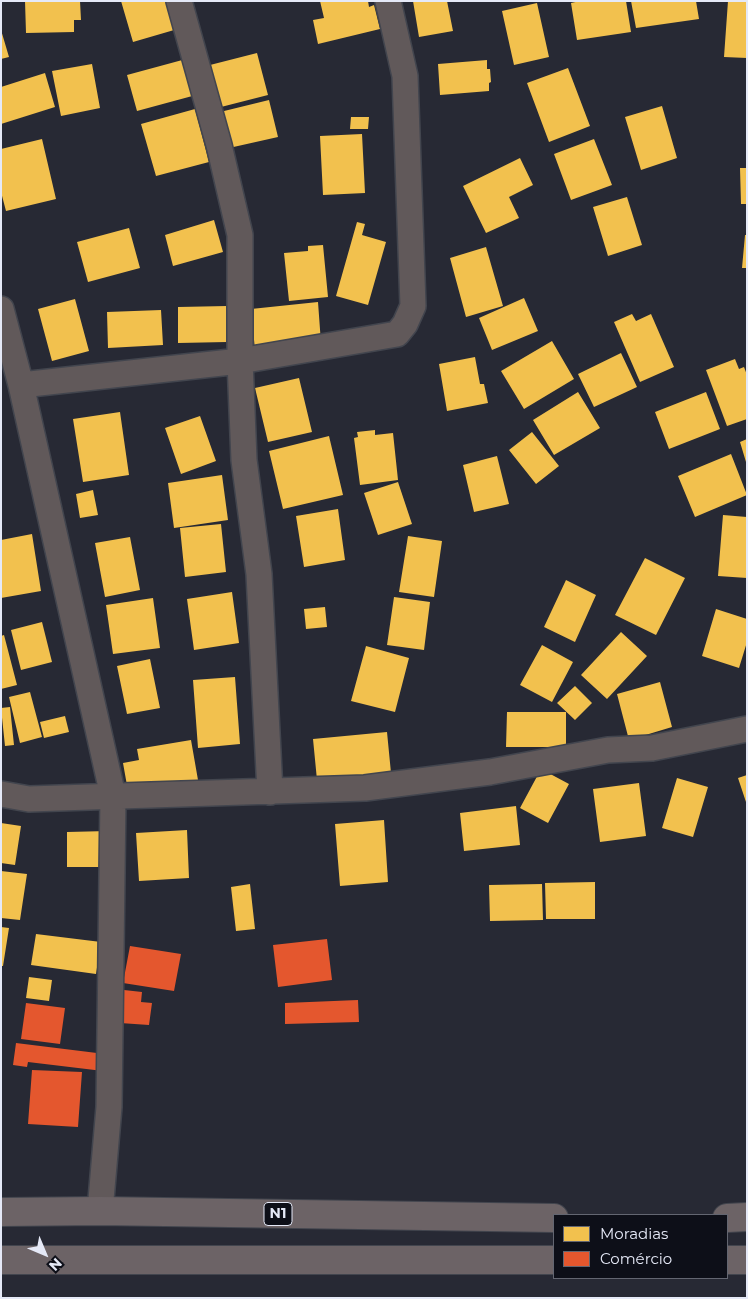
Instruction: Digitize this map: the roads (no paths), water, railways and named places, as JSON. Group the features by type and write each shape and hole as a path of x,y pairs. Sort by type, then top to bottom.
{"main road":[{"name":"N1","path":"1,1212 100,1211 553,1218"},
{"path":"728,1218 747,1218"},
{"path":"1,1260 553,1260"},
{"path":"728,1260 747,1260"}],"street":[{"path":"179,1 220,144 240,235 240,360 244,460 259,574 270,792"},
{"path":"21,386 240,360 397,334 405,324 413,306 405,76 388,1"},
{"path":"1,309 21,386 113,796 108,1107 100,1211"},
{"path":"1,794 29,799 365,788 445,779 608,750 652,748 747,729"}]}
